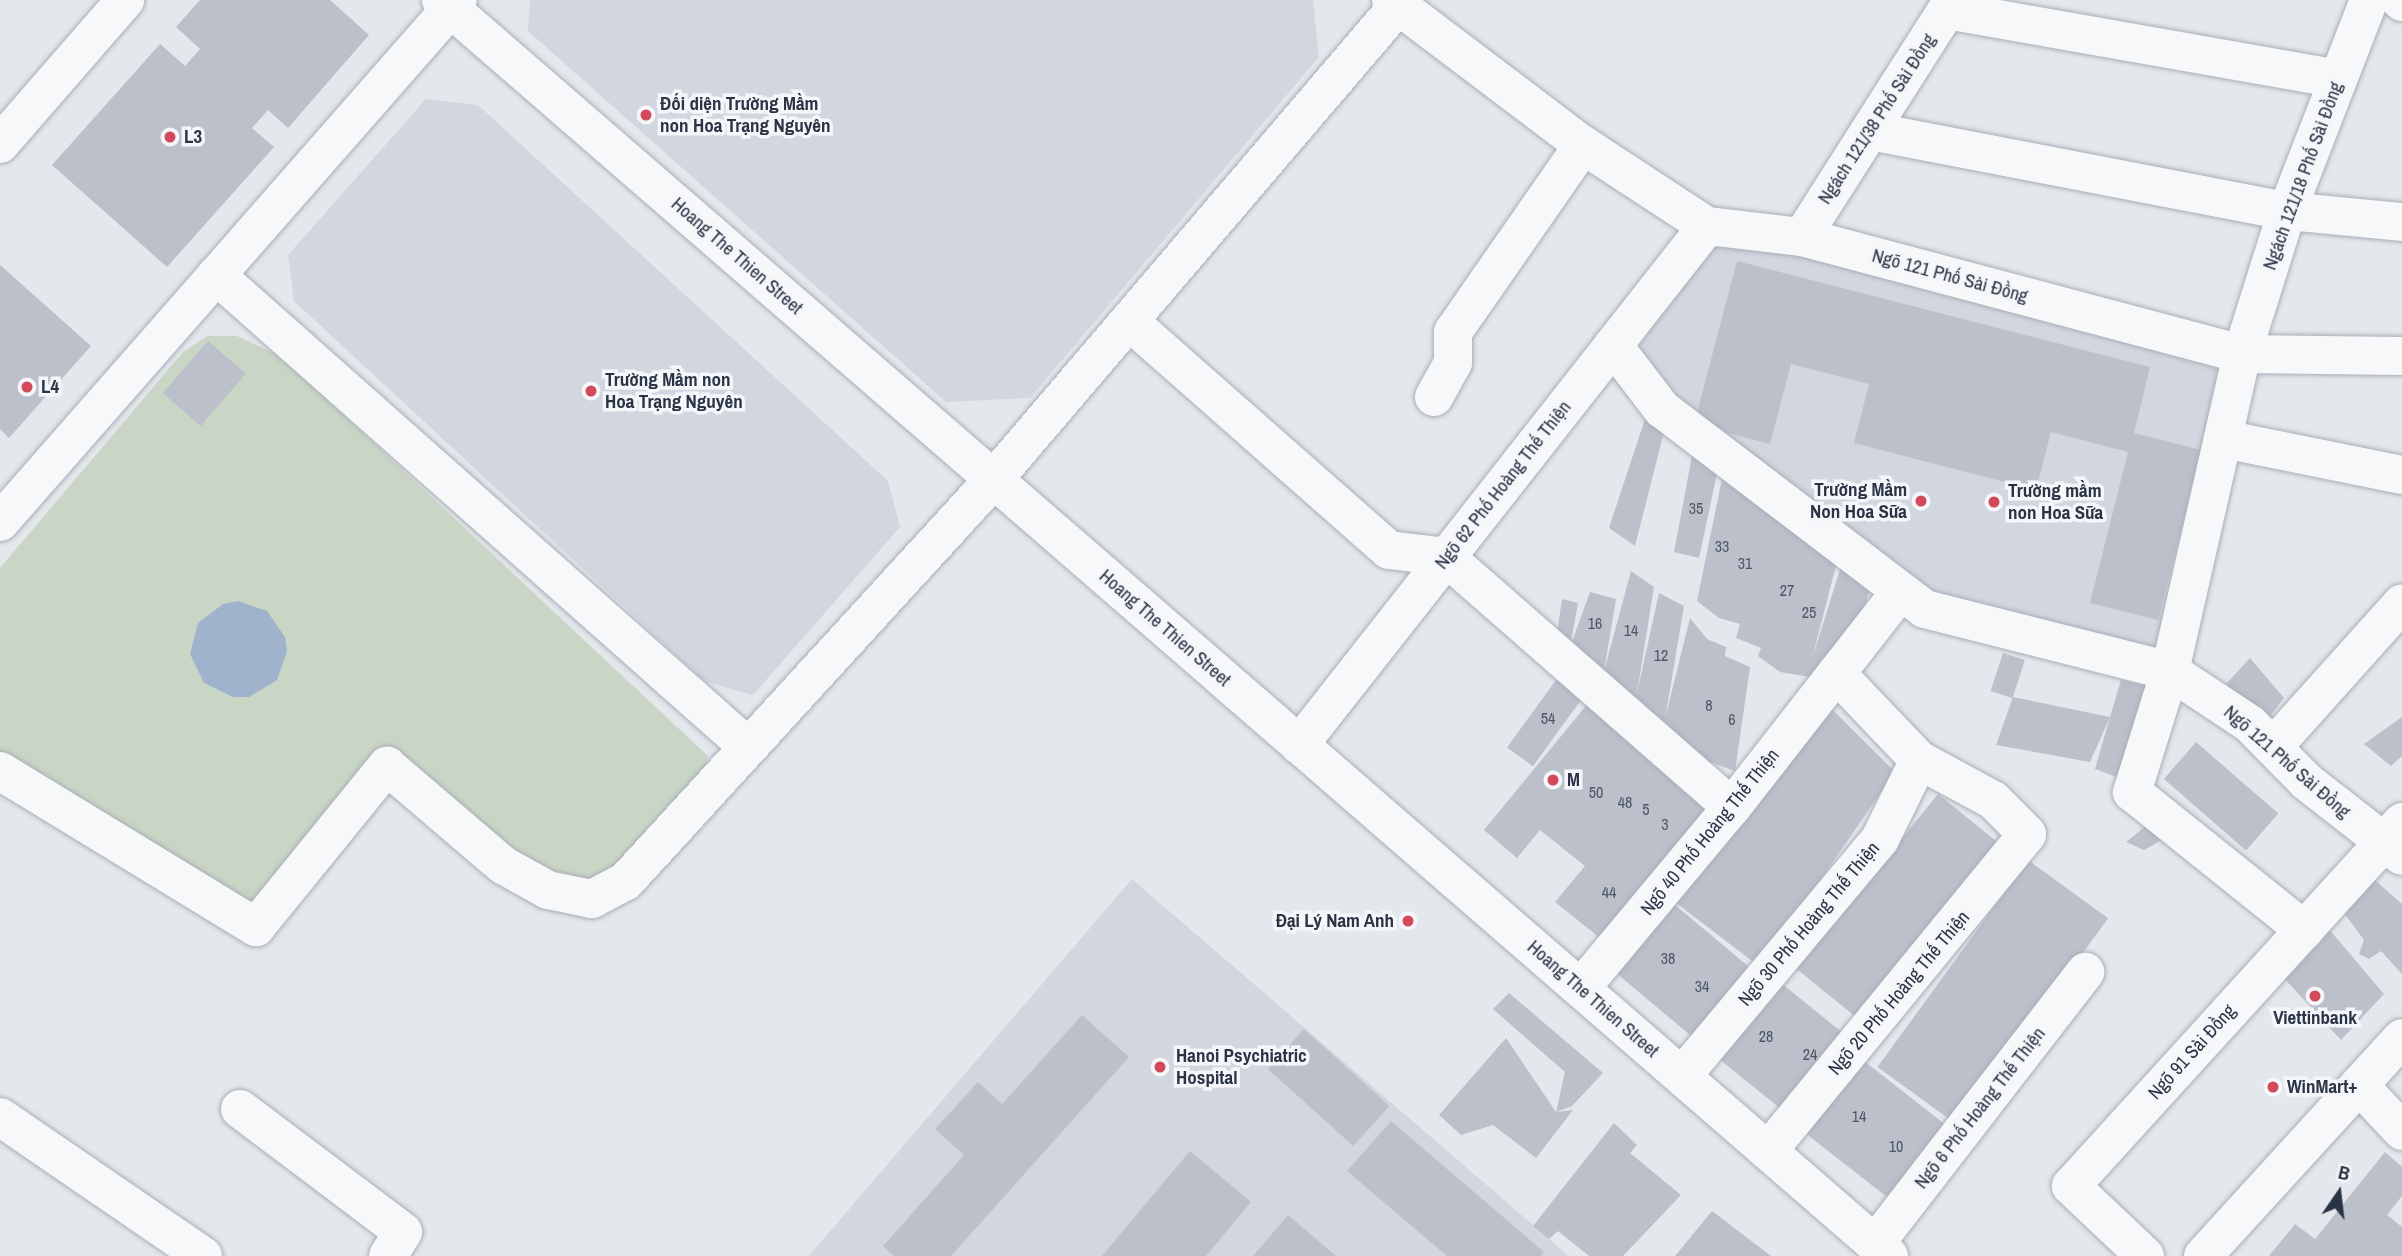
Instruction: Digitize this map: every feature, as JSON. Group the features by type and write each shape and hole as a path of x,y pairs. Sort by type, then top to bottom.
{"street":[{"path":"0,145 125,0"},
{"name":"Ngách 121/18 Phố Sài Đồng","path":"2242,354 2287,212 2369,0"},
{"path":"0,771 256,927 387,766 503,865 548,890 593,900 626,881 995,479 1397,2"},
{"name":"Ngõ 121 Phố Sài Đồng","path":"1397,2 1583,145 1707,226 1802,237 2242,354 2402,356"},
{"path":"0,522 450,3"},
{"name":"Hoang The Thien Street","path":"450,3 1881,1252"},
{"path":"1950,5 2337,79"},
{"name":"Ngách 121/38 Phố Sài Đồng","path":"1802,237 1950,5"},
{"path":"1870,131 2287,212 2402,222"},
{"path":"1434,397 1453,363 1453,332 1583,145"},
{"name":"Ngõ 62 Phố Hoàng Thế Thiện","path":"1299,745 1707,226"},
{"path":"216,275 748,747"},
{"path":"1129,320 1389,550 1446,557 1732,807"},
{"name":"Ngõ 121 Phố Sài Đồng","path":"1614,345 1662,408 1925,609 2170,671 2250,724 2273,747 2396,840"},
{"path":"2242,354 2170,671 2132,792 2304,930"},
{"path":"2223,439 2402,475"},
{"name":"Ngõ 40 Phố Hoàng Thế Thiện","path":"1581,988 1732,807 1900,592"},
{"path":"2273,747 2402,603"},
{"path":"1836,673 1919,760"},
{"name":"Ngõ 20 Phố Hoàng Thế Thiện","path":"1768,1151 2027,834 1993,800 1919,760"},
{"name":"Ngõ 30 Phố Hoàng Thế Thiện","path":"1682,1076 1880,839 1919,760"},
{"name":"Ngõ 91 Sài Đồng","path":"2145,1256 2071,1186 2304,930 2396,840"},
{"name":"Ngõ 6 Phố Hoàng Thế Thiện","path":"1881,1252 2085,972"},
{"path":"2203,1256 2402,1038"},
{"path":"2359,1085 2402,1131"},
{"path":"240,1109 403,1232 388,1256"},
{"path":"0,1117 203,1256"}],"shaded area":[{"path":"530,0 1313,0 1319,57 1030,398 946,402 528,31"},
{"name":"Trường Mầm non Hoa Trạng Nguyên","path":"426,99 478,105 888,481 900,527 753,695 704,681 294,301 288,255"},
{"name":"Trường mầm non Hoa Sữa","path":"1720,228 2234,357 2161,653 1897,587 1681,417 1635,352"},
{"name":"Hanoi Psychiatric Hospital","path":"1132,879 1569,1256 809,1256"}],"green space":[{"path":"207,336 237,336 282,357 708,756 701,784 602,886 569,883 507,847 409,759 386,763 270,903 238,899 0,754 0,568 183,352"}],"water":[{"path":"238,601 267,611 285,637 287,651 277,680 249,697 233,697 204,683 190,654 198,623 223,604"}],"building":[{"name":"L3","path":"200,0 330,0 369,35 288,128 268,110 252,128 274,147 167,267 52,165 160,44 185,66 200,49 176,27"},
{"path":"1737,261 2150,367 2134,433 2201,450 2158,620 2090,603 2128,452 2051,432 2036,490 1854,443 1869,384 1791,364 1770,444 1694,424"},
{"name":"L4","path":"0,265 91,346 9,438 0,429"},
{"path":"208,341 246,374 200,426 163,393"},
{"path":"1646,416 1665,428 1635,546 1609,528"},
{"path":"1694,445 1719,464 1699,558 1674,552"},
{"path":"1723,474 1839,554 1812,659 1843,560 1873,579 1854,643 1828,680 1780,672 1758,656 1761,648 1736,638 1740,624 1719,618 1697,601"},
{"path":"1631,571 1654,587 1637,693 1659,593 1684,606 1665,719 1690,618 1707,639 1726,647 1725,656 1750,667 1735,771 1688,754 1570,647 1590,592 1616,599 1604,671"},
{"path":"1562,599 1578,603 1570,647 1555,647"},
{"path":"2003,653 2025,660 2013,698 1991,691"},
{"path":"2250,658 2284,698 2268,719 2226,684"},
{"name":"M","path":"1564,669 1590,688 1533,766 1507,747"},
{"path":"2121,680 2159,689 2125,780 2095,769"},
{"path":"1594,696 1722,810 1610,946 1555,902 1585,866 1540,830 1517,858 1484,830"},
{"path":"2013,697 2110,717 2090,762 1996,745"},
{"path":"1825,702 1895,772 1760,967 1667,896"},
{"path":"2402,717 2402,756 2391,766 2364,744"},
{"path":"2196,742 2278,814 2246,850 2164,779"},
{"path":"1938,794 2006,849 1865,1024 1796,969"},
{"path":"2152,821 2169,836 2144,850 2126,842"},
{"path":"2028,860 2108,918 1958,1125 1878,1067"},
{"path":"2369,875 2402,904 2402,974 2381,951 2369,959 2359,954 2364,940 2341,909"},
{"path":"1668,899 1755,972 1697,1041 1610,968"},
{"path":"2328,928 2384,994 2341,1040 2282,976"},
{"path":"1770,974 1854,1042 1792,1118 1708,1050"},
{"path":"1509,993 1603,1073 1572,1106 1556,1112 1565,1072 1493,1009"},
{"path":"1082,1015 1129,1057 951,1256 894,1256 883,1246 964,1155 935,1129 978,1082 1002,1104"},
{"path":"1304,1029 1389,1106 1353,1146 1268,1069"},
{"path":"1506,1038 1556,1112 1573,1110 1536,1158 1493,1125 1461,1135 1439,1115"},
{"path":"1864,1061 1949,1127 1892,1201 1807,1134"},
{"path":"1391,1121 1544,1252 1541,1256 1447,1256 1347,1171"},
{"path":"1614,1123 1637,1145 1630,1153 1681,1195 1623,1256 1589,1256 1558,1231 1549,1239 1533,1226"},
{"path":"1190,1151 1251,1202 1206,1256 1102,1256"},
{"path":"2385,1152 2402,1167 2402,1196 2387,1215 2402,1227 2402,1256 2269,1256 2295,1224 2315,1239"},
{"path":"1712,1211 1771,1256 1675,1256"},
{"path":"1288,1215 1336,1256 1253,1256"}],"place":[{"name":"Đối diện Trường Mầm non Hoa Trạng Nguyên","path":"646,115"},
{"name":"L3","path":"170,137"},
{"name":"L4","path":"27,387"},
{"name":"Trường Mầm non Hoa Trạng Nguyên","path":"591,391"},
{"name":"Trường Mầm Non Hoa Sữa","path":"1921,501"},
{"name":"Trường mầm non Hoa Sữa","path":"1994,502"},
{"name":"M","path":"1553,780"},
{"name":"Đại Lý Nam Anh","path":"1408,921"},
{"name":"Viettinbank","path":"2315,996"},
{"name":"Hanoi Psychiatric Hospital","path":"1160,1067"},
{"name":"WinMart+","path":"2273,1087"}]}
